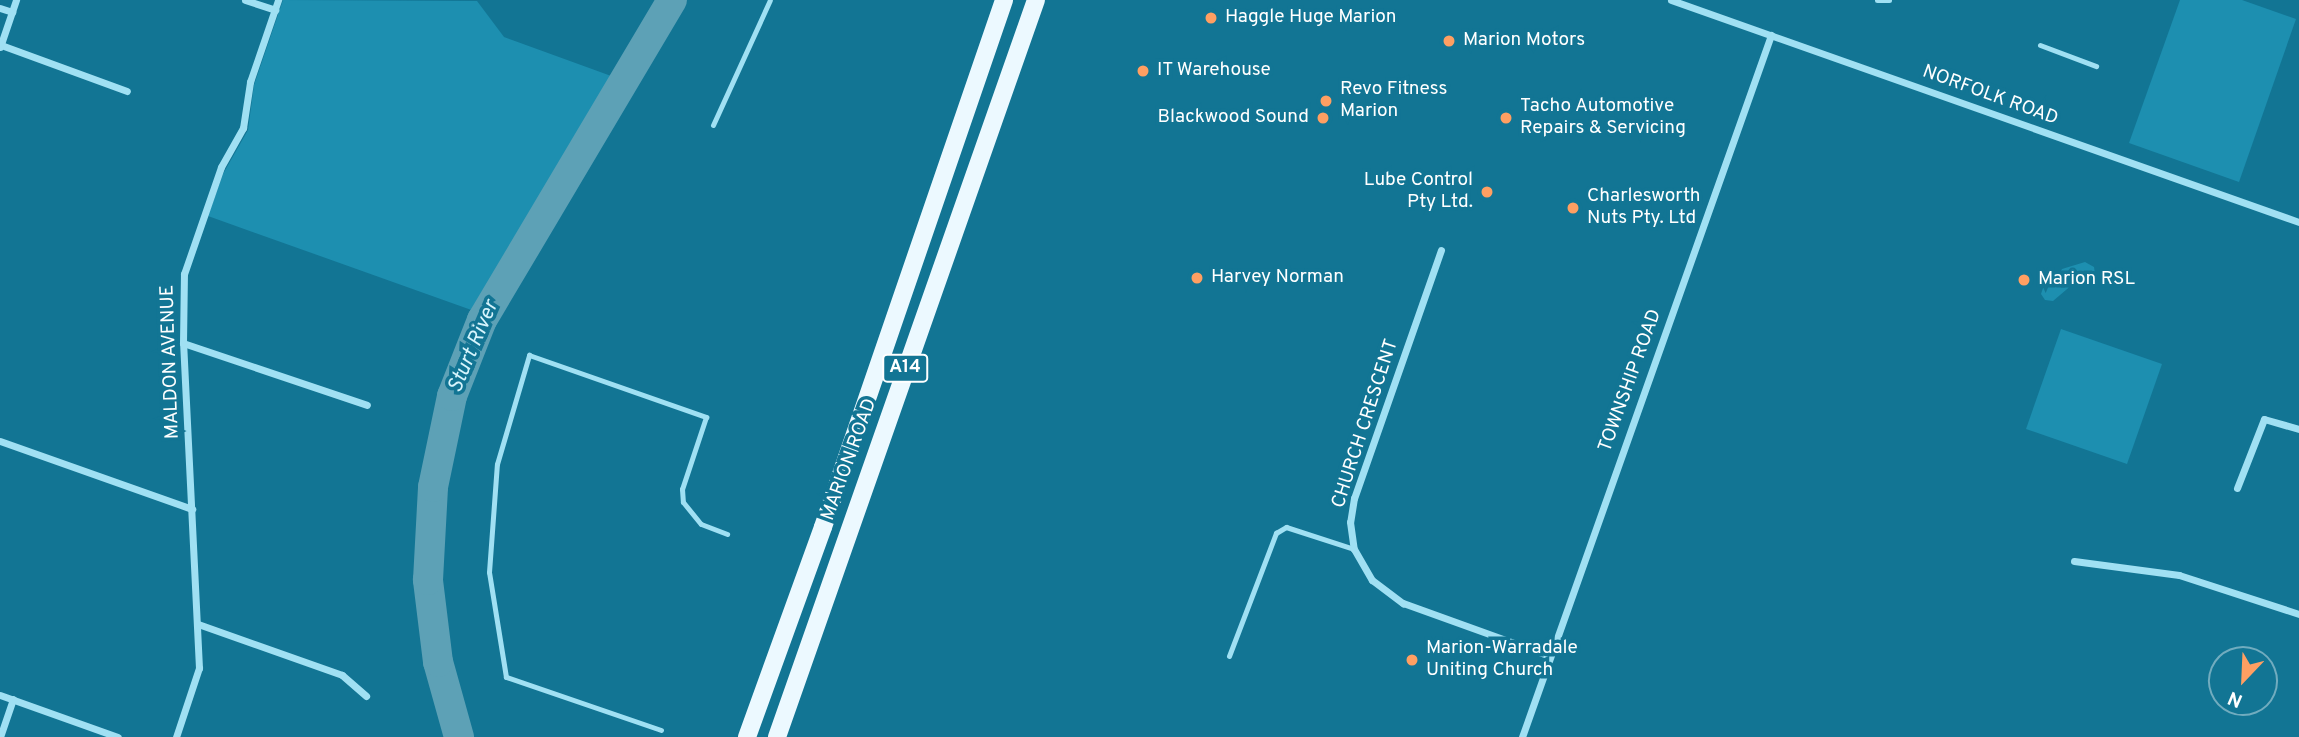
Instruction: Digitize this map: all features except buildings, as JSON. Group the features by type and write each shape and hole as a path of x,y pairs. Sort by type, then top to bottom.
{"main road":[{"name":"MARION ROAD","path":"747,737 823,527 1004,0"},
{"name":"MARION ROAD","path":"777,737 1036,0"}],"street":[{"path":"16,0 0,46 128,91"},
{"path":"245,0 275,10"},
{"name":"MALDON AVENUE","path":"176,737 199,668 183,342 184,274 221,167 243,128 250,82 278,0"},
{"name":"NORFOLK ROAD","path":"1671,0 2299,222"},
{"path":"0,8 12,12"},
{"name":"TOWNSHIP ROAD","path":"1522,737 1771,35"},
{"name":"CHURCH CRESCENT","path":"1441,250 1354,498 1350,522 1354,549 1371,580 1403,603 1550,656"},
{"path":"183,342 367,405"},
{"path":"2237,488 2264,419 2299,429"},
{"path":"0,441 192,509"},
{"path":"2074,561 2179,575 2299,614"},
{"path":"198,624 342,675 366,696"},
{"path":"0,695 118,737"},
{"path":"0,737 13,699"}],"lane":[{"path":"713,125 770,0"},
{"path":"1877,0 1889,0"},
{"path":"2040,45 2096,66"},
{"path":"661,730 506,677 489,572 490,558 497,464 529,355 706,417 682,489 684,502 701,524 727,534"},
{"path":"1229,656 1276,533 1286,527 1354,549"}],"shaded area":[{"path":"283,0 477,1 504,37 614,77 477,312 208,216 223,174 248,130 254,85"},
{"path":"2180,0 2242,0 2296,19 2239,182 2129,143"},
{"path":"2085,262 2094,267 2095,274 2073,284 2053,301 2045,300 2041,294 2043,288 2056,280 2062,269"},
{"path":"2061,329 2162,364 2127,464 2026,429"}],"waterway":[{"name":"Sturt River","path":"459,737 438,662 428,580 433,487 452,396 482,320 672,0"}],"place":[{"name":"Haggle Huge Marion","path":"1211,18"},
{"name":"Marion Motors","path":"1449,41"},
{"name":"IT Warehouse","path":"1143,71"},
{"name":"Revo Fitness Marion","path":"1326,101"},
{"name":"Blackwood Sound","path":"1323,118"},
{"name":"Tacho Automotive Repairs & Servicing","path":"1506,118"},
{"name":"Lube Control Pty Ltd.","path":"1487,192"},
{"name":"Charlesworth Nuts Pty. Ltd","path":"1573,208"},
{"name":"Harvey Norman","path":"1197,278"},
{"name":"Marion RSL","path":"2024,280"},
{"name":"Marion-Warradale Uniting Church","path":"1412,660"}]}
